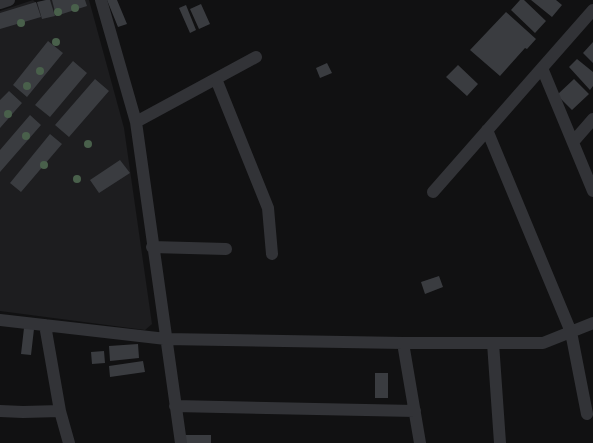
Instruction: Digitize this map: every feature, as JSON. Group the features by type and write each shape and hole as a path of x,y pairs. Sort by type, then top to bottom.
{"street":[{"path":"0,3 9,0"},
{"path":"101,0 136,122 180,443"},
{"path":"432,192 593,10"},
{"path":"136,122 256,58"},
{"path":"542,68 593,191"},
{"path":"216,79 268,208 272,254"},
{"path":"573,142 593,119"},
{"path":"487,130 571,332 587,414"},
{"path":"152,247 226,249"},
{"path":"0,320 166,339 403,343 543,343 593,323"},
{"path":"45,325 60,411 69,443"},
{"path":"403,343 420,443"},
{"path":"493,343 500,443"},
{"path":"176,406 415,411"},
{"path":"0,411 60,411"}],"shaded area":[{"path":"33,0 36,3 46,0 89,0 124,128 152,324 145,330 0,311 0,11"}],"building":[{"path":"50,0 55,16 42,19 37,2"},
{"path":"52,0 85,0 87,6 56,16"},
{"path":"107,0 117,0 127,24 118,27"},
{"path":"520,0 524,0 546,21 535,33 511,10"},
{"path":"531,0 556,0 562,5 552,17"},
{"path":"36,2 41,17 0,29 0,13"},
{"path":"201,4 210,24 199,29 190,9"},
{"path":"186,5 196,30 190,33 179,8"},
{"path":"506,12 536,39 527,49 525,48 500,76 470,50"},
{"path":"48,41 63,53 27,97 13,85"},
{"path":"593,42 593,63 583,53"},
{"path":"577,59 593,72 593,86 590,90 569,67"},
{"path":"73,61 87,73 50,117 35,105"},
{"path":"327,63 332,73 320,78 316,68"},
{"path":"458,65 478,84 467,96 446,77"},
{"path":"95,79 109,91 69,137 55,125"},
{"path":"574,79 589,94 572,110 557,95"},
{"path":"9,91 22,103 0,128 0,100"},
{"path":"30,115 41,125 0,172 0,150"},
{"path":"50,134 62,144 21,192 10,183"},
{"path":"120,160 130,173 99,193 90,180"},
{"path":"439,276 443,287 425,294 421,282"},
{"path":"24,328 34,329 31,355 21,354"},
{"path":"138,344 139,358 110,361 109,346"},
{"path":"104,351 105,363 92,364 91,352"},
{"path":"143,361 145,372 110,377 109,366"},
{"path":"375,373 388,373 388,398 375,398"},
{"path":"185,435 211,435 211,443 185,443"}]}
